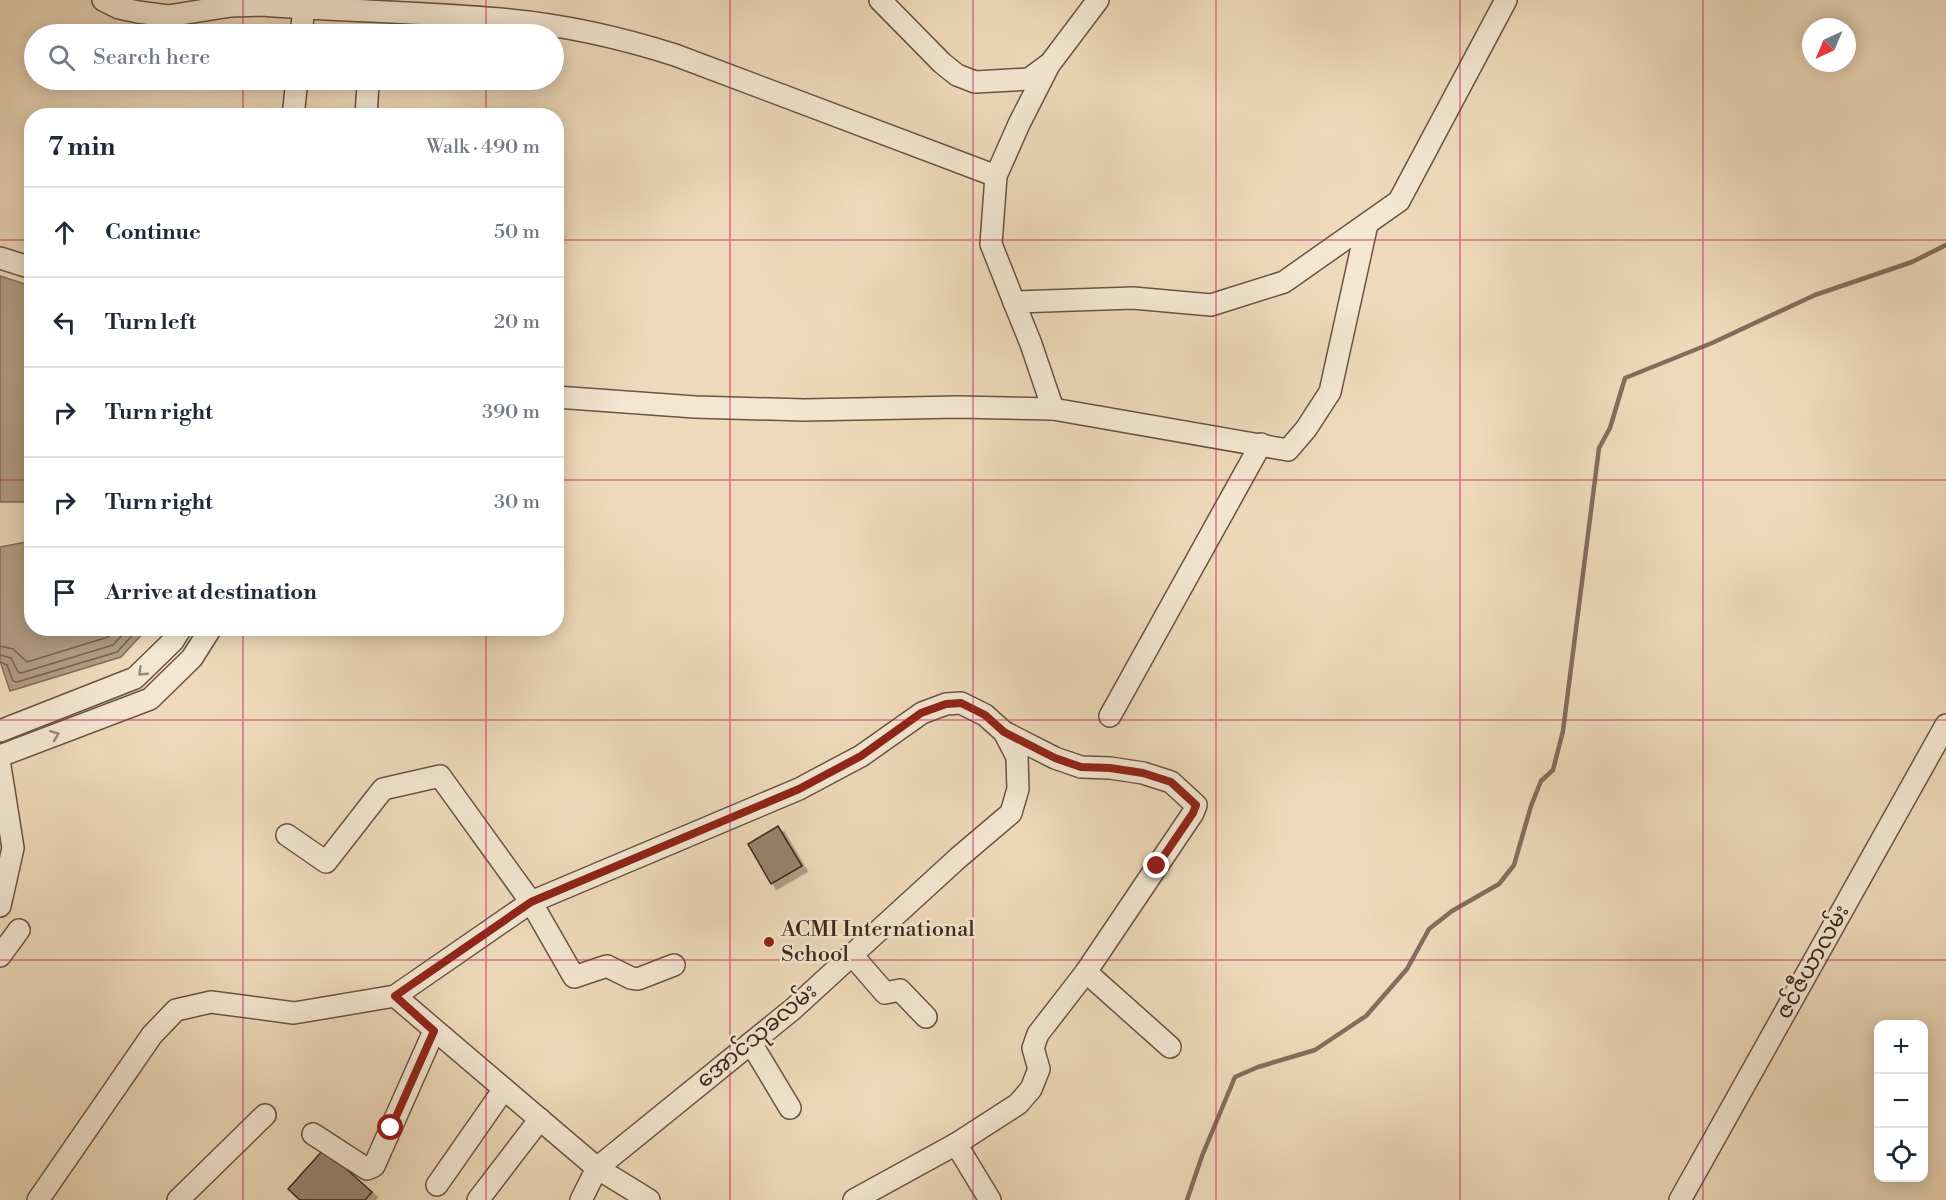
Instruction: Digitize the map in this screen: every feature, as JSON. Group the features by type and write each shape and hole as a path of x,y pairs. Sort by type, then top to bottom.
{"street":[{"path":"103,0 119,8 168,16 231,6 262,4 501,19 532,24"},
{"path":"880,0 942,63 957,75 975,82 1029,79 1049,65"},
{"path":"1053,409 1031,344 991,244 996,176 1049,65 1098,0"},
{"path":"1014,302 1133,298 1211,305 1284,282 1398,201 1506,0"},
{"path":"303,24 304,8"},
{"path":"564,29 638,43 675,55 996,176"},
{"path":"294,108 296,90"},
{"path":"366,108 368,90"},
{"path":"564,398 694,408 1053,409 1288,450 1306,429 1330,392 1366,224"},
{"path":"0,258 24,266"},
{"path":"1110,716 1261,444"},
{"path":"0,731 135,678 176,636"},
{"path":"0,756 150,699 192,658 206,636"},
{"path":"38,1200 152,1035 176,1010 211,1002 294,1012 395,996 531,902 799,789 861,756 921,713 946,704 961,703 985,715 1004,732 1055,758 1081,767 1143,773 1171,782 1196,805 1193,813 1086,972 1038,1034 1033,1048 1039,1069 1031,1089 1018,1104 956,1144 854,1200"},
{"name":"ဇင်ဇီယာလမ်း","path":"1680,1200 1946,725"},
{"name":"အောင်သုခလမ်း","path":"581,1200 597,1168 794,1008 1011,813 1018,789 1017,757 1004,732"},
{"path":"0,766 13,848 0,906"},
{"path":"287,835 326,862 383,789 440,776 531,902 574,977 607,966 638,979 674,965"},
{"path":"0,956 19,930"},
{"path":"852,955 885,993 900,990 926,1017"},
{"path":"1086,972 1170,1047"},
{"path":"395,996 597,1168 650,1200"},
{"path":"313,1134 367,1169 374,1166 434,1031"},
{"path":"751,1043 790,1108"},
{"path":"437,1185 504,1089"},
{"path":"178,1200 265,1115"},
{"path":"478,1200 540,1119"},
{"path":"956,1144 990,1200"}],"water":[{"path":"0,276 24,284 24,502 0,502"},
{"path":"24,542 24,636 140,636 121,657 10,691 0,661 0,547"}],"building":[{"path":"778,826 802,866 771,884 748,844"},
{"path":"324,1149 372,1192 365,1200 300,1200 288,1189"}],"waterway":[{"path":"1187,1200 1202,1156 1235,1077 1258,1067 1315,1050 1366,1016 1407,969 1429,929 1452,911 1499,884 1514,865 1531,806 1541,781 1553,770 1563,731 1599,448 1610,428 1625,378 1712,343 1815,295 1912,262 1946,245"}],"place":[{"name":"ACMI International School","path":"769,942"}],"route":[{"path":"391,1128 434,1031 395,996 531,902 799,789 861,756 921,713 946,704 961,703 985,715 1004,732 1055,758 1081,767 1143,773 1171,782 1196,805 1157,866"}]}
